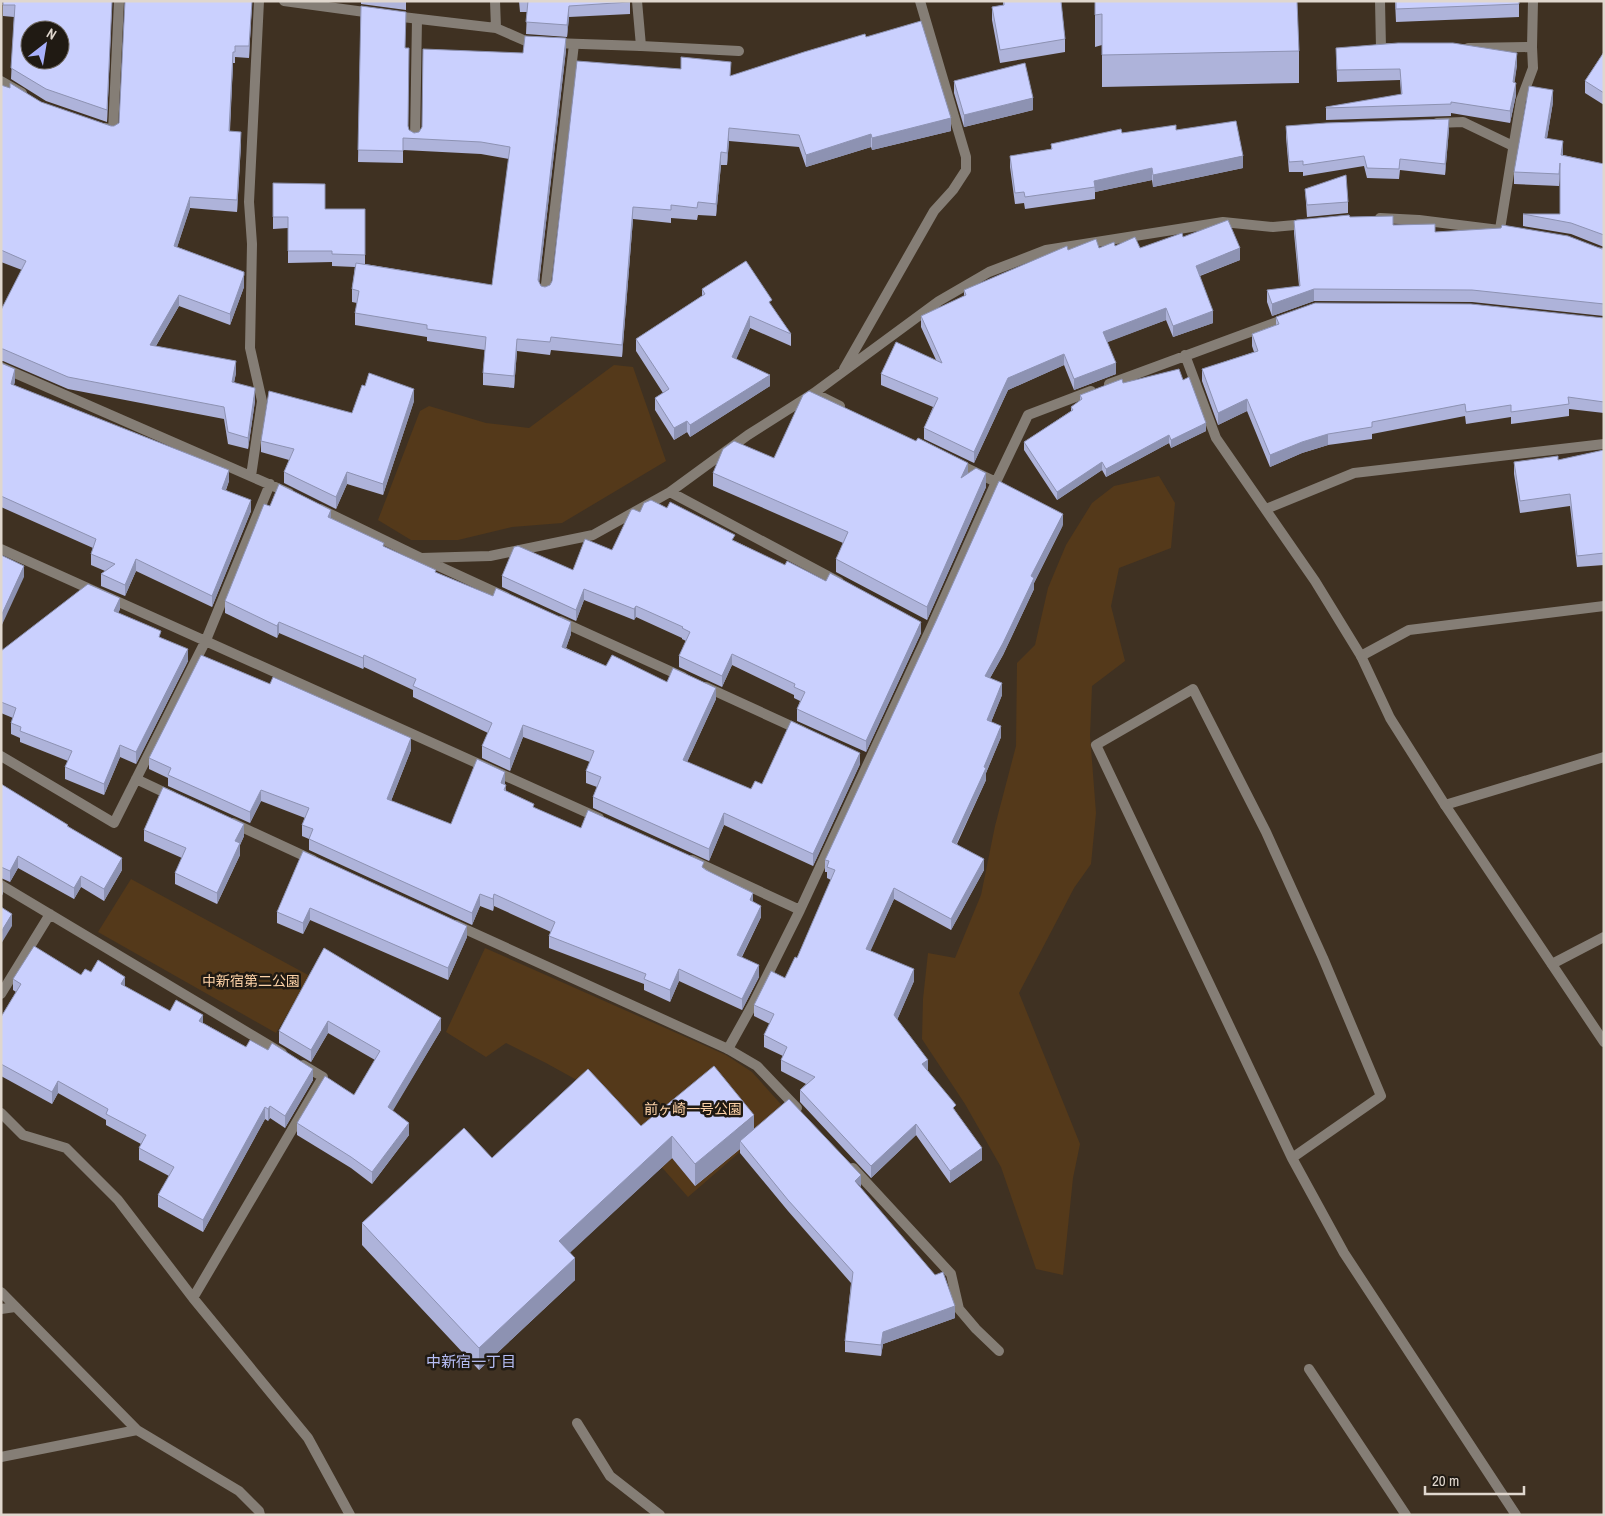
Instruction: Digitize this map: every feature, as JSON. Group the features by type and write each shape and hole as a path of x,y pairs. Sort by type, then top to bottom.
{"street":[{"path":"96,125 113,131 119,1"},
{"path":"251,476 262,401 250,348 252,244 249,202 259,1"},
{"path":"284,1 496,28 528,42 739,51"},
{"path":"495,1 496,28"},
{"path":"637,1 641,46"},
{"path":"842,372 934,211 953,190 966,170 966,157 920,1"},
{"path":"1380,1 1381,48 1400,48"},
{"path":"1500,229 1521,100 1533,68 1533,1"},
{"path":"415,139 417,19"},
{"path":"545,293 574,44"},
{"path":"1457,48 1532,47"},
{"path":"1,81 35,102"},
{"path":"1426,123 1462,122 1513,146"},
{"path":"1366,218 1419,220 1517,232"},
{"path":"421,558 490,556 593,535 670,492 748,435 814,393 940,302 989,272 1046,250 1223,222 1273,227 1319,223"},
{"path":"728,1049 753,1004 800,910 864,759 1028,415 1295,315"},
{"path":"1185,355 1216,438 1315,581 1361,656 1390,718 1445,805 1604,1042"},
{"path":"1,367 296,497"},
{"path":"814,393 848,410"},
{"path":"1266,509 1354,473 1604,444"},
{"path":"944,456 996,482"},
{"path":"1,756 114,823 206,640 270,484"},
{"path":"670,492 852,588"},
{"path":"314,506 519,603"},
{"path":"1,549 611,824"},
{"path":"1361,656 1409,630 1604,606"},
{"path":"546,615 815,737"},
{"path":"1292,1158 1381,1096 1323,958 1266,832 1193,689 1096,745 1292,1158 1344,1253 1516,1515"},
{"path":"1445,805 1604,757"},
{"path":"136,779 181,800"},
{"path":"226,820 324,865"},
{"path":"683,856 800,910"},
{"path":"1,885 323,1077 193,1298"},
{"path":"1,994 50,914"},
{"path":"450,922 728,1049 757,1066 804,1116"},
{"path":"1552,964 1604,937"},
{"path":"1,1113 23,1135 66,1148 118,1200 193,1298 308,1438 350,1515"},
{"path":"844,1159 951,1274 959,1309 1000,1352"},
{"path":"1,1292 137,1430 238,1491 259,1511 260,1515"},
{"path":"1,1309 15,1306"},
{"path":"1309,1369 1406,1515"},
{"path":"577,1423 610,1476 660,1515"},
{"path":"1,1457 137,1430"}],"green space":[{"path":"614,365 633,367 666,461 562,523 512,527 458,540 411,540 378,520 420,411 429,406 486,423 529,428"},
{"path":"1159,476 1175,503 1171,548 1119,568 1111,606 1125,661 1092,686 1090,735 1096,813 1091,864 1074,888 1019,993 1080,1144 1073,1178 1063,1275 1036,1269 1001,1167 965,1104 922,1039 923,999 928,953 955,958 981,895 995,826 1016,746 1017,663 1035,645 1048,588 1066,545 1092,503 1114,486"},
{"name":"中新宿第二公園","path":"131,879 310,976 276,1033 98,932"},
{"name":"前ヶ崎一号公園","path":"485,948 726,1055 752,1072 787,1111 688,1197 593,1089 506,1043 486,1057 446,1032"}],"building":[{"path":"3,1 112,1 107,110 46,89 11,68 15,5 3,5"},
{"path":"125,1 252,1 249,46 235,46 235,52 233,52 229,131 241,132 237,200 190,197 174,246 244,272 244,275 230,314 179,295 150,345 236,361 232,382 255,388 248,438 228,432 224,407 68,377 1,349 1,310 26,261 1,250 1,85 10,88 10,83 41,102 111,126 119,123"},
{"path":"528,1 630,2 569,6 567,25 526,22"},
{"path":"1004,1 1061,1 1065,39 1000,50 992,7 1004,5"},
{"path":"1095,1 1297,1 1299,51 1102,55 1102,14 1095,15"},
{"path":"1396,1 1519,1 1519,4 1396,9"},
{"path":"361,6 406,12 405,48 409,48 408,126 409,130 414,133 419,132 422,127 423,49 523,53 525,36 566,38 538,280 541,286 545,287 550,285 552,281 577,61 681,69 681,57 731,62 730,76 865,34 866,37 921,21 951,118 872,138 871,134 806,155 799,135 729,128 727,153 721,152 716,204 698,202 697,208 671,205 671,210 633,207 622,345 551,337 550,342 517,339 514,376 483,373 486,337 427,329 427,325 355,313 359,291 352,289 356,263 492,285 510,147 481,142 403,138 403,151 358,150"},
{"path":"1398,43 1453,43 1517,53 1513,82 1516,83 1510,111 1451,102 1451,104 1326,108 1402,94 1400,69 1337,70 1336,48"},
{"path":"1604,52 1604,93 1585,81"},
{"path":"1025,63 1033,98 964,115 954,81"},
{"path":"1529,86 1553,90 1545,138 1563,141 1561,155 1604,164 1604,235 1571,223 1523,214 1560,214 1560,163 1559,174 1514,172"},
{"path":"1449,119 1445,164 1400,159 1399,169 1367,168 1364,156 1303,165 1303,161 1289,162 1286,126"},
{"path":"1236,121 1243,156 1153,175 1152,168 1094,181 1095,187 1025,197 1024,192 1015,193 1010,156 1052,149 1051,144 1121,129 1122,133 1176,125 1176,130"},
{"path":"1346,175 1348,202 1307,205 1305,189"},
{"path":"273,183 325,184 325,209 365,209 365,255 332,254 332,251 288,251 288,217 273,217"},
{"path":"1349,215 1350,217 1393,216 1393,225 1435,224 1435,232 1501,228 1502,225 1568,236 1602,249 1604,248 1604,304 1472,290 1314,289 1272,304 1267,290 1300,286 1294,221"},
{"path":"1228,220 1240,248 1196,266 1213,311 1173,326 1166,308 1103,332 1116,363 1074,379 1064,354 1008,378 974,452 924,428 938,398 881,374 896,342 942,363 921,316 966,295 964,290 1067,246 1068,250 1096,239 1099,248 1114,242 1115,246 1135,237 1140,248 1182,233 1183,237"},
{"path":"746,261 772,300 769,302 791,334 750,316 732,357 770,375 690,425 687,421 674,428 655,398 669,389 636,339 705,294 702,289"},
{"path":"1315,303 1471,304 1604,318 1604,402 1568,397 1569,404 1511,412 1511,405 1466,412 1465,404 1372,422 1372,427 1328,434 1270,455 1247,399 1218,413 1202,369 1258,351 1252,334 1279,324 1276,317"},
{"path":"1,363 15,369 11,384 229,470 222,489 251,500 212,596 136,559 125,585 101,574 115,564 91,554 96,539 1,496"},
{"path":"1179,369 1183,380 1189,377 1206,423 1171,440 1169,435 1106,469 1102,462 1057,492 1024,442 1073,410 1071,407 1082,399 1080,395 1122,379 1123,383"},
{"path":"369,373 414,389 383,484 347,472 336,497 284,472 294,449 261,441 269,391 352,413 362,385 365,386"},
{"path":"809,391 916,441 918,438 968,463 961,478 976,468 986,473 927,607 836,559 848,532 713,473 723,449 734,441 774,458 803,395"},
{"path":"1604,450 1604,553 1577,556 1570,494 1520,501 1514,462 1558,456 1558,460"},
{"path":"999,481 1063,514 1031,576 1034,578 985,676 1002,683 987,720 1001,726 984,767 986,768 952,842 984,859 951,919 894,888 866,949 914,969 894,1015 928,1060 922,1064 956,1105 953,1108 982,1148 950,1171 916,1124 871,1166 800,1090 815,1077 781,1060 787,1047 764,1035 774,1014 754,1005 771,971 785,978 795,957 797,958 835,870 827,867 829,861 825,860"},
{"path":"279,484 331,510 328,517 384,543 383,546 436,570 435,572 493,596 496,588 571,622 562,647 606,666 612,655 667,682 673,668 716,688 683,760 751,789 755,781 762,784 791,721 860,753 813,854 724,813 709,849 593,797 601,777 586,771 594,751 523,725 510,759 482,746 492,723 413,686 416,679 364,655 363,658 279,622 277,626 225,601 264,504 270,506"},
{"path":"651,500 667,508 670,502 735,535 732,540 785,565 787,561 826,581 830,573 921,622 866,741 797,709 805,692 794,687 795,684 732,654 722,676 679,656 690,632 683,627 636,606 634,609 584,589 576,610 502,576 514,547 518,546 573,570 585,539 612,550 631,510 640,512 644,503"},
{"path":"1,555 24,566 1,616"},
{"path":"88,584 120,598 114,611 161,631 159,637 188,649 136,752 120,745 104,784 65,767 72,751 20,731 21,727 11,723 16,708 1,702 1,651"},
{"path":"201,655 270,684 273,677 411,738 387,799 451,824 477,759 505,772 501,783 506,785 504,790 534,804 533,807 581,828 588,810 704,862 702,867 706,870 753,893 750,900 761,906 737,955 759,965 742,999 679,969 670,990 644,979 646,974 549,936 555,922 494,894 493,899 480,894 472,913 309,839 313,829 302,825 309,808 261,790 250,812 168,775 171,768 149,758"},
{"path":"1,784 122,858 104,889 81,876 74,888 18,856 10,871 1,867"},
{"path":"163,787 244,824 235,841 240,843 217,893 175,873 186,848 144,830"},
{"path":"303,851 467,926 448,968 310,908 303,923 277,912"},
{"path":"1,907 12,914 1,932"},
{"path":"34,946 81,975 85,969 91,972 98,960 125,977 121,984 170,1011 176,1000 203,1015 199,1021 246,1047 250,1040 268,1050 272,1043 313,1069 285,1116 270,1106 268,1109 265,1107 203,1220 158,1195 174,1167 139,1148 146,1135 106,1114 108,1109 58,1081 52,1092 1,1064 1,1017 21,984 13,979"},
{"path":"324,948 441,1018 388,1107 409,1123 372,1172 297,1123 325,1076 354,1095 380,1051 328,1021 311,1050 279,1031"},
{"path":"714,1066 754,1115 695,1164 672,1136 559,1241 575,1258 479,1348 362,1223 464,1128 492,1158 588,1069 641,1126"},
{"path":"789,1099 861,1175 855,1181 935,1275 943,1272 955,1306 883,1332 881,1345 845,1341 853,1272 788,1200 740,1141"}],"district":[{"name":"中新宿一丁目","path":"471,1362"}]}
